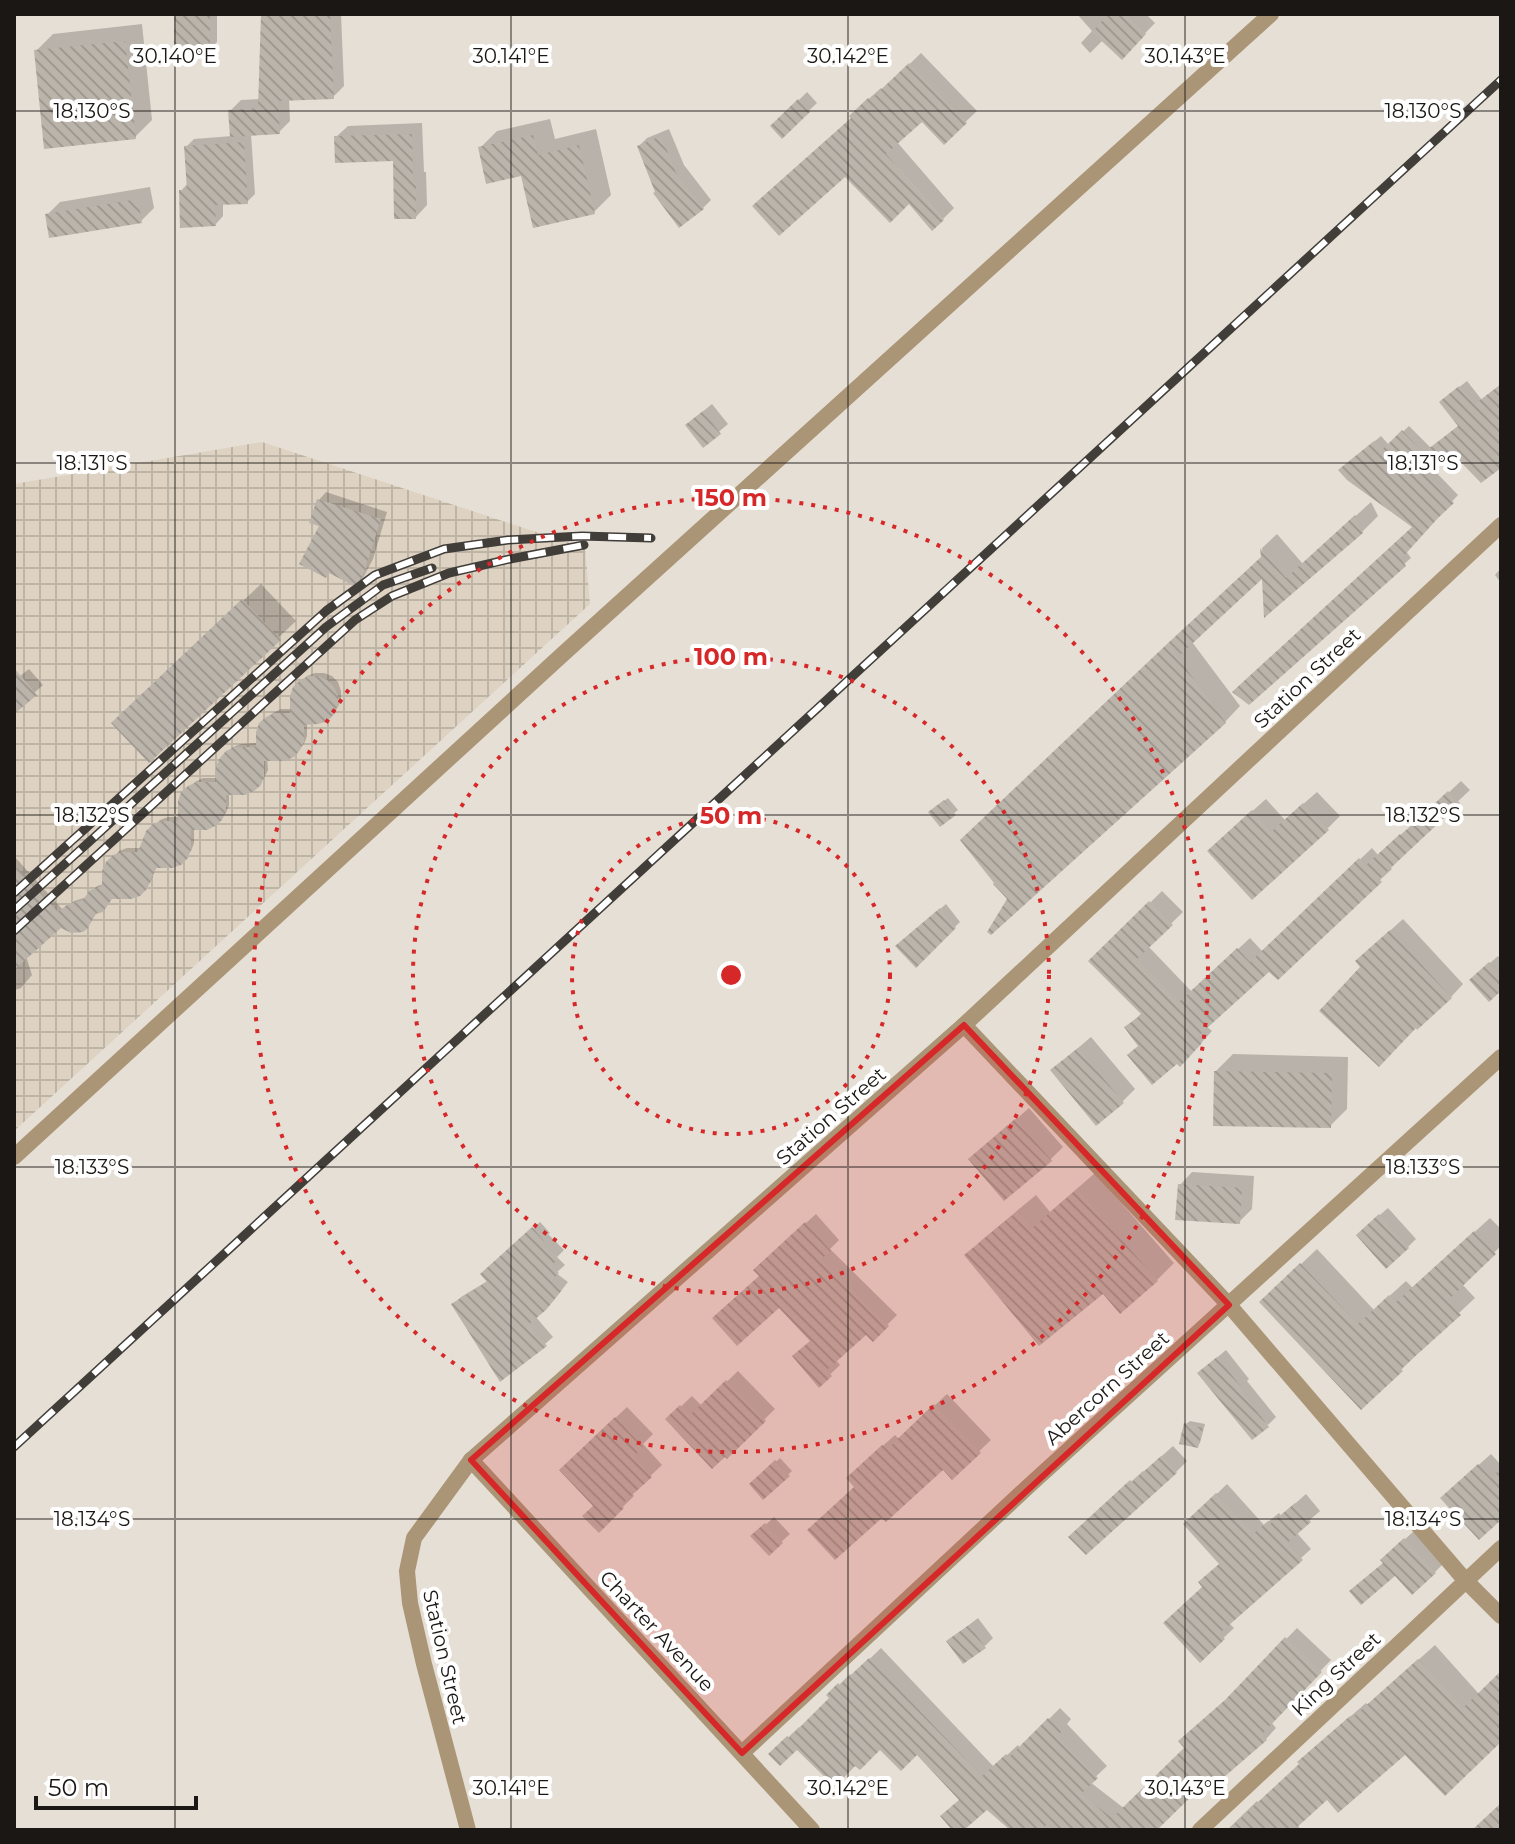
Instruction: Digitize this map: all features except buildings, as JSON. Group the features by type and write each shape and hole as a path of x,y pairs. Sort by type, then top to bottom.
{"street":[{"path":"14,1157 551,665 1271,14"},
{"name":"Station Street","path":"468,1830 424,1664 410,1603 407,1571 414,1538 471,1460 964,1025 1501,525"},
{"path":"964,1025 1229,1305 1465,1580 1501,1616"},
{"name":"Abercorn Street","path":"742,1753 1501,1057"},
{"name":"Charter Avenue","path":"471,1460 812,1830"},
{"name":"King Street","path":"1200,1830 1501,1548"}],"highlighted area":[{"path":"964,1025 1229,1305 742,1753 471,1460"}],"shaded area":[{"path":"262,442 585,548 590,604 14,1131 14,484"}],"railway":[{"path":"14,1447 1501,80"},
{"path":"14,893 326,611 375,575 444,549 508,540 582,536 651,538"},
{"path":"14,931 355,620 392,596 449,573 584,545"},
{"path":"14,910 326,627 383,585 432,568"}]}
